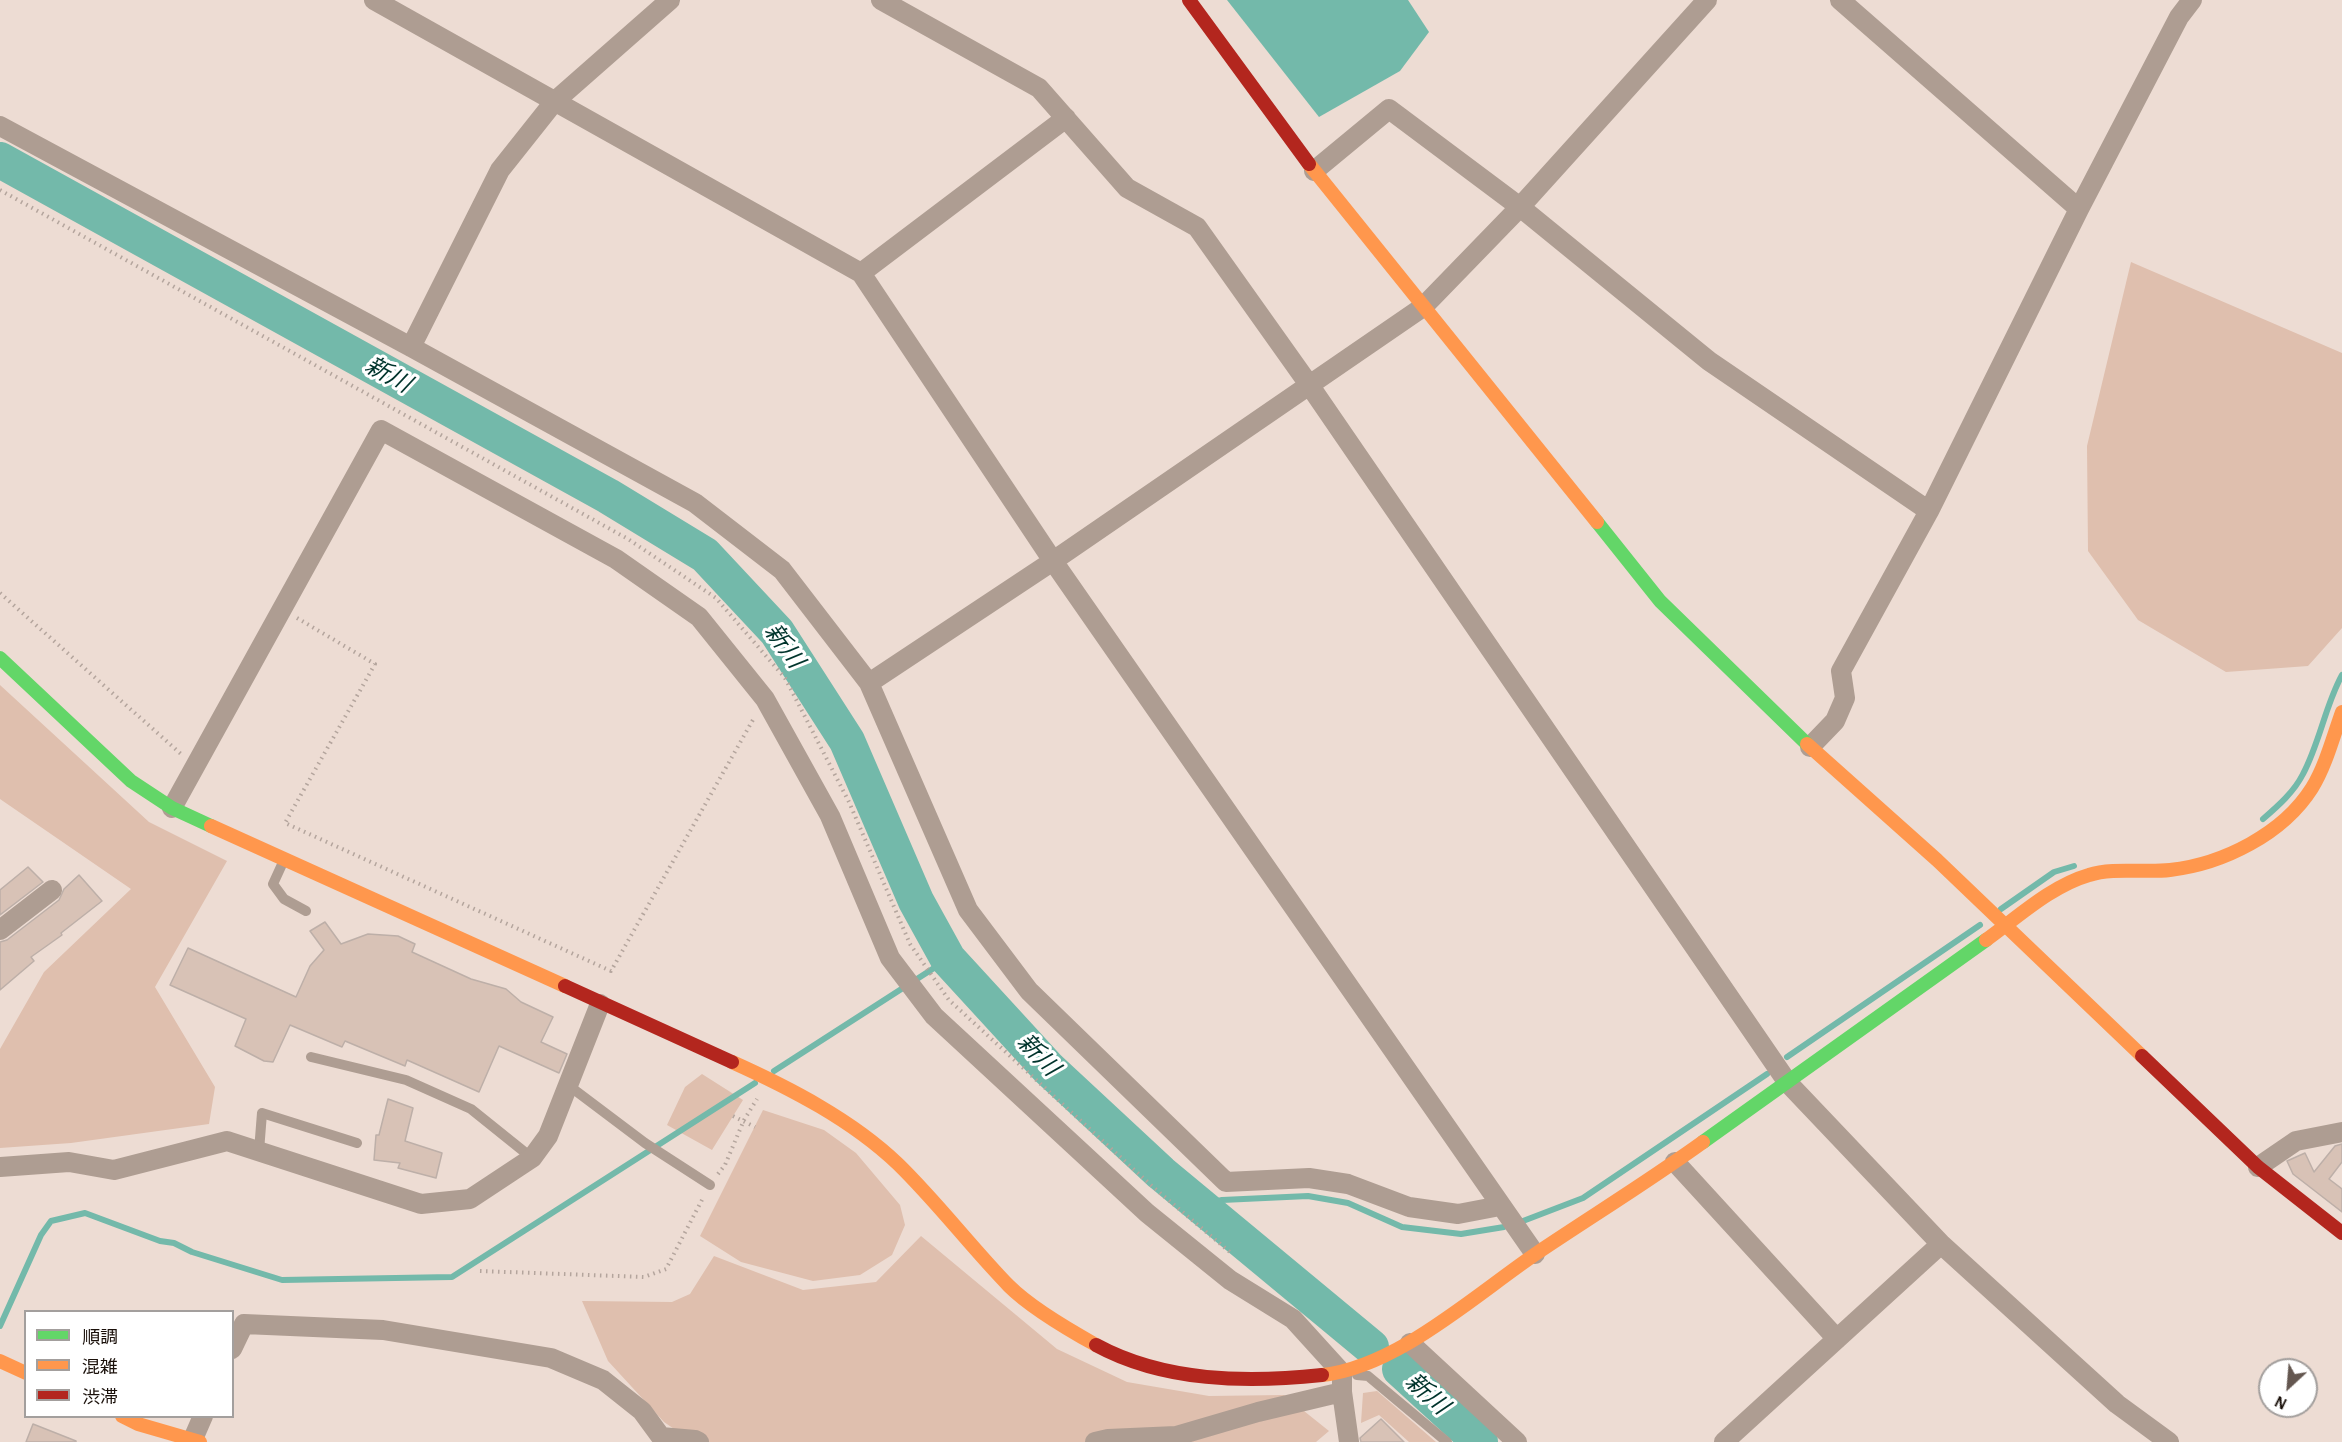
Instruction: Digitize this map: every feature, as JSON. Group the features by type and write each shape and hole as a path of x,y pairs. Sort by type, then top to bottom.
{"street":[{"path":"374,0 861,273 1053,561 1535,1254"},
{"path":"411,347 500,170 554,102 670,0"},
{"path":"881,0 1039,88 1127,189 1197,227 1310,386 1788,1083 1941,1244 2117,1404 2169,1442"},
{"path":"869,683 1053,561 1423,307 1520,207 1707,0"},
{"path":"1840,0 2079,209"},
{"path":"1810,747 1835,721 1845,698 1841,671 1929,511 2079,209 2179,17 2192,0"},
{"path":"1190,1 1314,171 1660,601 1810,747 1937,860 2258,1167 2342,1233"},
{"path":"1314,171 1389,109 1520,207 1709,361 1929,511"},
{"path":"861,273 1066,118"},
{"path":"0,126 695,502 782,570 869,683 968,910 1029,991 1226,1182 1309,1178 1348,1184 1409,1207 1458,1214 1500,1206"},
{"path":"172,808 381,430 616,559 699,617 765,699 830,816 890,958 934,1016 1147,1213 1230,1280 1293,1319 1342,1383 1348,1442"},
{"path":"0,658 131,781 172,808 600,1004 770,1079 854,1128 898,1164 1011,1288 1066,1328 1117,1356 1166,1369 1214,1378 1342,1383"},
{"path":"1095,1442 1108,1439 1176,1436 1258,1412 1342,1383 1410,1343 1535,1254 1675,1162 2061,886 2094,873 2157,872 2214,861 2266,834 2290,815 2311,790 2329,751 2342,712"},
{"path":"0,930 52,890"},
{"path":"0,1167 69,1162 114,1170 227,1141 421,1204 470,1199 532,1158 548,1136 600,1004"},
{"path":"2258,1167 2296,1141 2342,1132"},
{"path":"1675,1162 1837,1339"},
{"path":"1724,1442 1941,1244"},
{"path":"234,1345 244,1324 383,1330 551,1358 603,1380 642,1411 659,1439 699,1442"},
{"path":"1410,1343 1517,1442"},
{"path":"0,1361 24,1372"},
{"path":"126,1418 138,1424 197,1440 202,1418"}],"lane":[{"path":"284,860 273,884 284,899 306,911"},
{"path":"311,1057 406,1080 471,1109 532,1158"},
{"path":"568,1085 645,1143 710,1185"},
{"path":"259,1151 262,1113 357,1143"},
{"path":"1342,1383 1368,1376 1447,1442"}],"path":[{"path":"0,190 628,539 716,598 785,678 849,802 910,944 949,1000 1153,1187 1239,1260"},
{"path":"0,593 195,766"},
{"path":"281,609 375,664 285,824 611,971 765,699"},
{"path":"480,1271 644,1277 666,1269 710,1185 725,1165 744,1120 770,1079"},
{"path":"733,1116 755,1126"}],"shaded area":[{"path":"2131,262 2342,353 2342,628 2308,666 2226,672 2138,620 2088,551 2087,446"},
{"path":"0,685 149,822 227,861 155,987 215,1087 209,1124 71,1143 0,1148 0,1049 44,972 131,889 0,799"},
{"path":"702,1074 743,1100 712,1150 667,1125 685,1087"},
{"path":"763,1110 824,1130 856,1153 900,1205 905,1225 892,1255 860,1275 813,1281 741,1262 700,1236"},
{"path":"921,1236 1057,1349 1127,1382 1209,1396 1284,1395 1329,1431 1316,1442 693,1442 664,1422 608,1361 582,1301 672,1302 690,1294 714,1256 803,1290 876,1282"},
{"path":"1377,1391 1436,1442 1409,1442 1379,1415 1361,1423 1363,1393"}],"water":[{"path":"1227,0 1408,0 1429,32 1400,71 1319,117"}],"building":[{"path":"28,867 43,882 0,915 0,890"},
{"path":"79,875 102,901 61,933 62,935 31,957 34,961 0,990 0,942 7,940 59,900 64,889"},
{"path":"325,922 341,944 368,934 398,936 415,944 412,952 471,979 506,989 521,1002 553,1017 541,1042 567,1054 559,1073 499,1046 479,1092 407,1060 405,1066 345,1041 342,1047 290,1025 273,1062 264,1061 235,1046 246,1019 170,985 188,948 296,997 310,966 324,950 310,931"},
{"path":"388,1099 413,1108 405,1141 442,1153 436,1178 398,1168 400,1163 374,1160 376,1135 379,1135"},
{"path":"2342,1144 2342,1162 2329,1179 2342,1189 2342,1212 2293,1174 2287,1161 2305,1153 2314,1172 2335,1146"},
{"path":"1381,1419 1404,1442 1361,1442 1360,1438"},
{"path":"33,1424 76,1441 76,1442 26,1442"}],"waterway":[{"name":"新川","path":"0,160 608,496 705,555 777,632 847,741 916,901 948,959 1048,1068 1161,1173 1371,1347"},
{"path":"2263,819 2290,793 2303,774 2342,675"},
{"path":"2001,909 2054,872 2074,866"},
{"path":"1787,1057 1980,925"},
{"path":"774,1071 948,959"},
{"path":"1523,1221 1583,1198 1767,1074"},
{"path":"0,1326 41,1235 51,1221 85,1213 160,1241 174,1243 192,1252 282,1280 452,1277 755,1083"},
{"path":"1200,1206 1222,1200 1308,1196 1348,1203 1402,1227 1461,1234 1504,1227"},
{"name":"新川","path":"1400,1369 1480,1442"}],"traffic: fast":[{"path":"1597,522 1660,601 1807,744"},
{"path":"0,658 131,781 172,808 211,826"},
{"path":"1703,1142 1986,940"}],"traffic: slow":[{"path":"1309,164 1597,522"},
{"path":"1986,940 2048,894 2075,880 2108,871 2160,871 2190,867 2231,854 2268,833 2300,804 2312,788 2325,760 2342,712"},
{"path":"1807,744 1937,860 2142,1056"},
{"path":"211,826 565,986"},
{"path":"732,1062 820,1106 861,1133 913,1179 1009,1286 1051,1318 1096,1345"},
{"path":"1322,1375 1350,1369 1407,1344 1462,1308 1537,1253 1703,1142"},
{"path":"0,1361 24,1372"},
{"path":"126,1418 138,1424 200,1442"}],"traffic: jam":[{"path":"1189,0 1309,164"},
{"path":"565,986 732,1062"},
{"path":"2142,1056 2258,1167 2342,1233"},
{"path":"1096,1345 1149,1366 1206,1377 1265,1379 1322,1375"}]}
